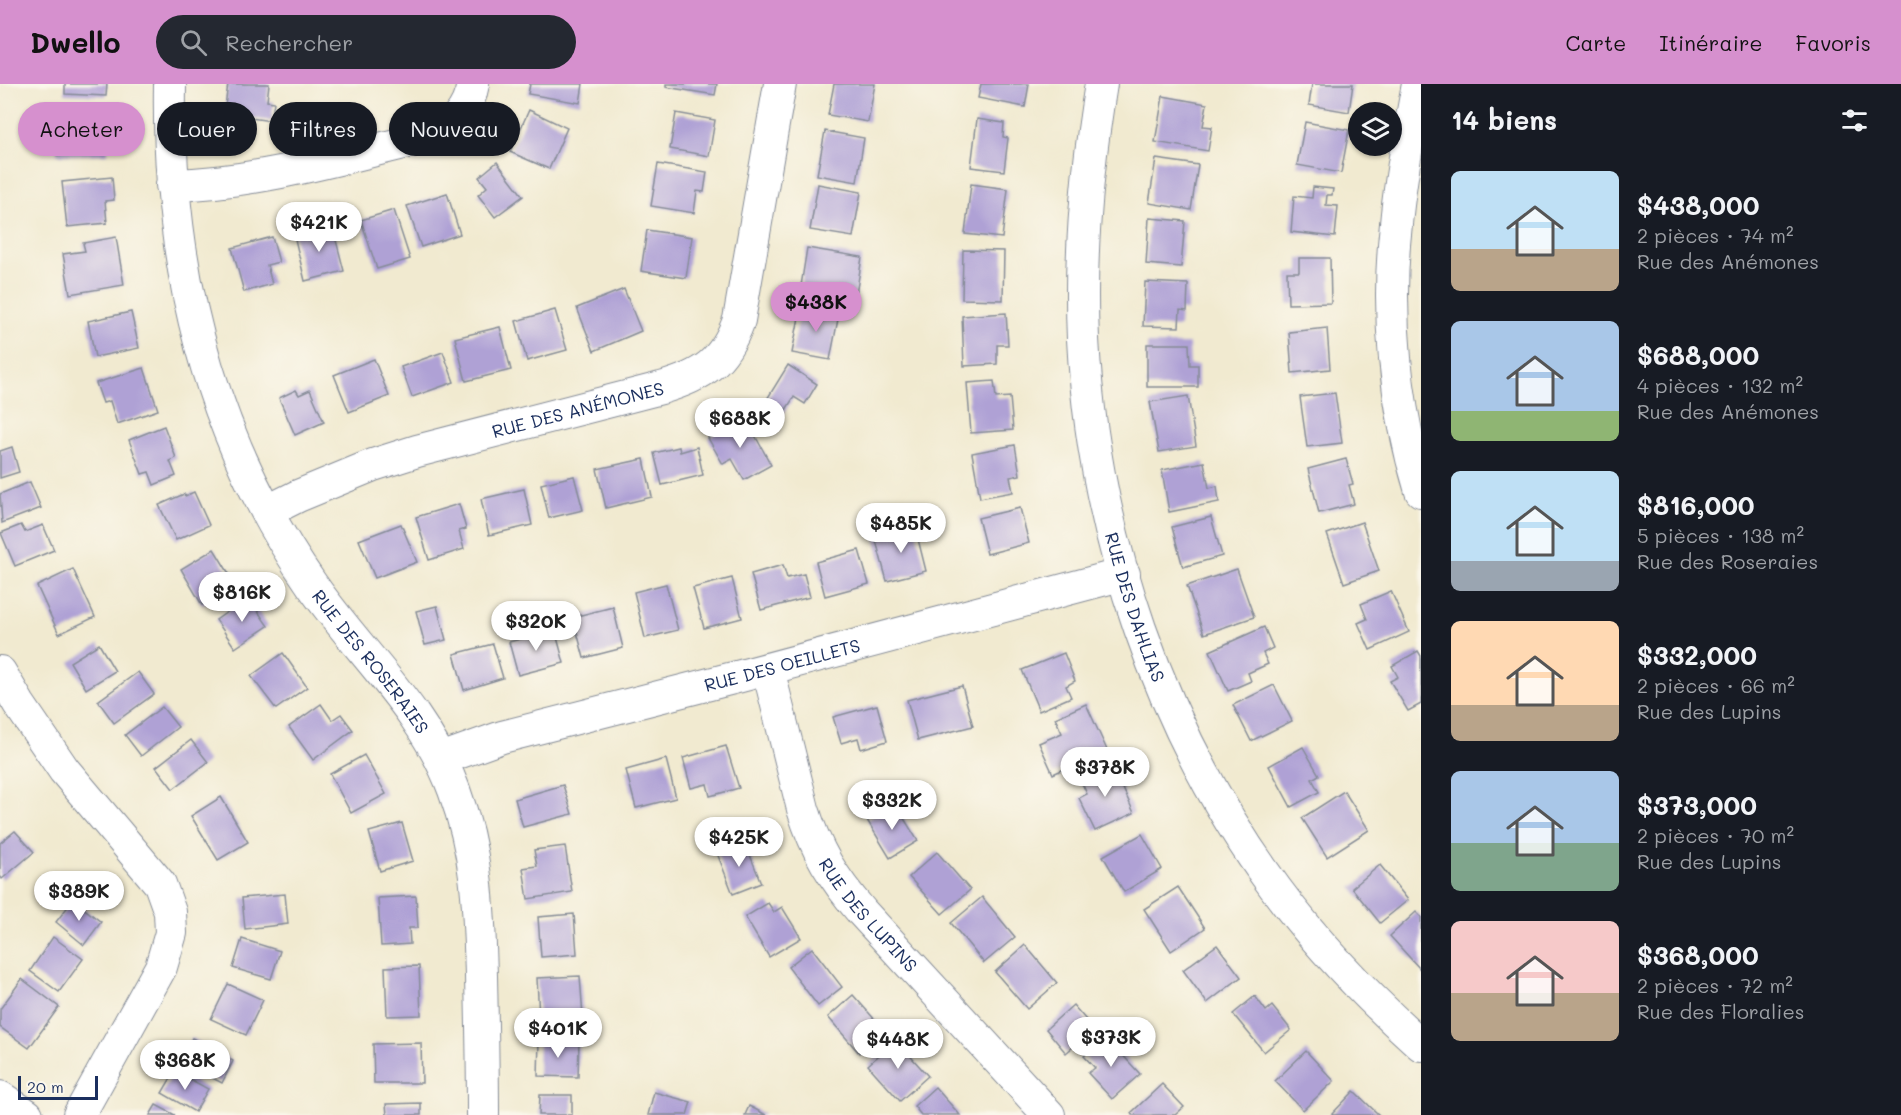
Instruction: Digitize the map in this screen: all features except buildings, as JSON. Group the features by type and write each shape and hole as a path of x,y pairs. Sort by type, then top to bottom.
{"street":[{"name":"RUE DES ROSERAIES","path":"170,84 172,185 179,243 191,308 204,358 231,435 267,512 310,581 343,626 419,719 441,759 461,812 477,879 483,1115"},
{"path":"172,185 226,180 280,171 424,138 445,130 455,122 468,104 473,84"},
{"name":"RUE DES ANÉMONES","path":"267,512 329,482 417,451 669,386 688,378 719,358 728,348 739,320 780,84"},
{"name":"RUE DES DAHLIAS","path":"1101,84 1092,140 1086,206 1083,337 1087,386 1100,477 1112,533 1137,618 1179,724 1216,794 1253,856 1291,909 1327,951 1421,1045"},
{"path":"1418,84 1395,224 1392,286 1408,355 1408,440 1421,490"},
{"name":"RUE DES OEILLETS","path":"441,759 502,737 1124,574"},
{"name":"RUE DES LUPINS","path":"768,669 803,809 826,866 862,912 1049,1115"},
{"path":"0,672 64,770 156,879 164,893 170,912 171,933 161,967 79,1115"},
{"path":"0,1097 27,1115"}]}
